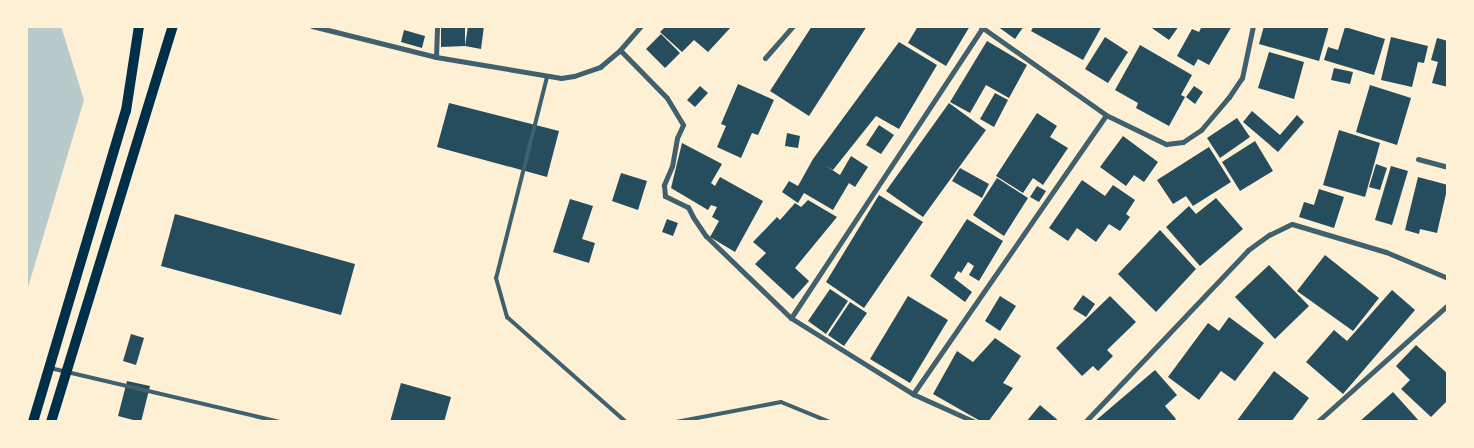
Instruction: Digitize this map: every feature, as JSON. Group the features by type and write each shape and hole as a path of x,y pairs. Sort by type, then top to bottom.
{"main road":[{"path":"33,422 126,111 139,26"},
{"path":"51,422 173,26"}],"street":[{"path":"312,26 436,57 547,77 568,77 588,73 600,67 620,50 641,26"},
{"path":"436,57 438,26"},
{"path":"765,58 792,26"},
{"path":"791,318 981,27 1106,114 1166,144 1183,142 1201,130 1242,78 1253,26"},
{"path":"620,50 667,98 683,125 677,138 672,166 664,185 666,196 688,207 693,218 706,236 791,318 913,394 976,422"},
{"path":"913,394 1106,114"},
{"path":"1418,159 1448,168"},
{"path":"1084,422 1248,250 1269,235 1292,224 1395,255 1448,278"},
{"path":"1317,422 1448,305"}],"lane":[{"path":"547,77 496,278 507,316 626,422"},
{"path":"50,368 280,422"},
{"path":"676,422 781,402 830,422"}],"shaded area":[{"path":"26,26 61,26 84,100 26,294"}],"building":[{"path":"441,26 465,26 465,46 441,47"},
{"path":"468,26 484,26 481,49 465,46"},
{"path":"666,26 732,26 708,52 694,40 682,52 660,32"},
{"path":"812,26 867,26 809,116 770,91"},
{"path":"918,26 970,26 946,66 908,43"},
{"path":"997,26 1024,26 1015,39"},
{"path":"1034,26 1102,26 1083,60 1031,31"},
{"path":"1149,26 1179,26 1169,40"},
{"path":"1202,26 1232,26 1209,65 1198,59 1194,66 1177,56 1192,29 1199,32"},
{"path":"1264,26 1329,26 1319,61 1259,44"},
{"path":"1345,27 1385,39 1374,75 1324,60 1328,47 1338,50"},
{"path":"404,30 425,36 422,48 401,42"},
{"path":"661,34 680,53 665,68 646,49"},
{"path":"1105,37 1128,52 1108,83 1085,69"},
{"path":"1391,37 1428,46 1424,63 1418,62 1412,87 1381,80"},
{"path":"1437,38 1448,41 1448,87 1432,83 1438,62 1431,60"},
{"path":"987,41 1027,65 1009,98 986,85 970,113 950,102"},
{"path":"899,42 937,65 899,129 876,116 833,170 826,166 840,175 851,156 868,167 855,187 849,183 833,210 804,193 798,203 782,192 789,181 798,186 813,159"},
{"path":"1140,45 1192,75 1181,95 1185,97 1169,126 1136,108 1138,103 1115,90"},
{"path":"1269,52 1304,62 1294,99 1258,88"},
{"path":"1334,68 1353,72 1350,84 1331,80"},
{"path":"738,84 774,100 758,135 752,133 741,158 717,147 726,126 721,124"},
{"path":"1370,85 1411,98 1397,145 1356,132"},
{"path":"700,86 708,93 695,107 687,100"},
{"path":"1194,86 1203,92 1195,104 1186,97"},
{"path":"995,93 1008,100 994,127 980,119"},
{"path":"449,103 559,131 547,177 437,147"},
{"path":"949,103 986,130 923,217 886,191"},
{"path":"1252,111 1280,135 1297,115 1304,122 1278,152 1243,122"},
{"path":"1037,113 1057,126 1050,137 1068,148 1043,185 1033,178 1023,193 996,176"},
{"path":"1237,118 1250,137 1220,158 1207,138"},
{"path":"879,125 894,135 881,154 866,145"},
{"path":"1339,130 1380,143 1365,197 1323,185"},
{"path":"787,133 800,136 798,148 785,146"},
{"path":"1123,136 1158,162 1144,182 1134,175 1126,186 1100,167"},
{"path":"1255,141 1273,171 1240,191 1222,162"},
{"path":"682,143 722,164 711,183 715,186 720,177 763,201 735,252 710,237 719,221 712,217 717,207 711,205 708,210 671,188"},
{"path":"1209,147 1231,182 1193,206 1186,196 1173,204 1157,180"},
{"path":"1376,164 1387,168 1380,190 1369,187"},
{"path":"1391,166 1408,171 1392,225 1375,220"},
{"path":"960,168 989,184 982,198 952,181"},
{"path":"621,173 647,181 638,210 612,201"},
{"path":"1418,177 1448,185 1437,233 1420,229 1419,234 1405,230"},
{"path":"997,178 1028,198 1004,236 973,215"},
{"path":"1082,180 1105,196 1113,185 1135,200 1126,214 1130,217 1120,231 1109,224 1096,242 1077,228 1068,241 1049,228"},
{"path":"1037,186 1046,191 1039,202 1030,197"},
{"path":"1319,189 1344,197 1334,228 1299,217 1304,202 1314,205"},
{"path":"879,195 923,222 864,308 826,282"},
{"path":"1216,198 1243,229 1200,266 1166,227 1189,206 1196,214"},
{"path":"570,199 593,206 582,239 595,243 589,263 553,252"},
{"path":"808,200 837,217 795,268 809,281 793,299 755,264 766,253 753,242 777,217 780,220 795,203 801,207"},
{"path":"175,214 355,264 341,315 161,266"},
{"path":"667,219 678,223 673,236 662,232"},
{"path":"967,219 1003,241 979,281 969,275 974,266 968,262 961,273 958,271 954,278 972,292 965,302 930,276"},
{"path":"1160,230 1196,269 1156,312 1118,274"},
{"path":"1325,255 1379,298 1353,331 1297,291"},
{"path":"1269,265 1309,306 1275,339 1235,297"},
{"path":"830,289 848,301 826,334 808,321"},
{"path":"1392,290 1415,310 1343,394 1306,362 1334,330 1347,341"},
{"path":"1083,295 1095,304 1086,317 1073,309"},
{"path":"908,296 948,320 910,383 870,359"},
{"path":"1000,296 1016,306 1000,331 985,321"},
{"path":"1110,296 1136,322 1107,350 1113,356 1098,371 1093,366 1082,376 1056,348"},
{"path":"850,302 867,313 844,346 828,335"},
{"path":"1229,317 1264,343 1235,381 1221,371 1199,400 1168,377 1208,323 1219,331"},
{"path":"131,334 144,338 136,365 123,361"},
{"path":"995,338 1021,356 1003,383 1013,388 988,422 982,422 933,394 957,351 973,362"},
{"path":"1416,345 1448,374 1448,400 1431,417 1401,389 1410,380 1396,366"},
{"path":"1155,370 1177,395 1165,406 1176,419 1173,422 1094,422"},
{"path":"1274,371 1309,398 1291,422 1236,422"},
{"path":"127,381 150,386 141,422 118,416"},
{"path":"401,383 451,397 444,422 390,422"},
{"path":"1393,392 1420,422 1359,422"},
{"path":"1040,405 1060,422 1026,422"}]}
